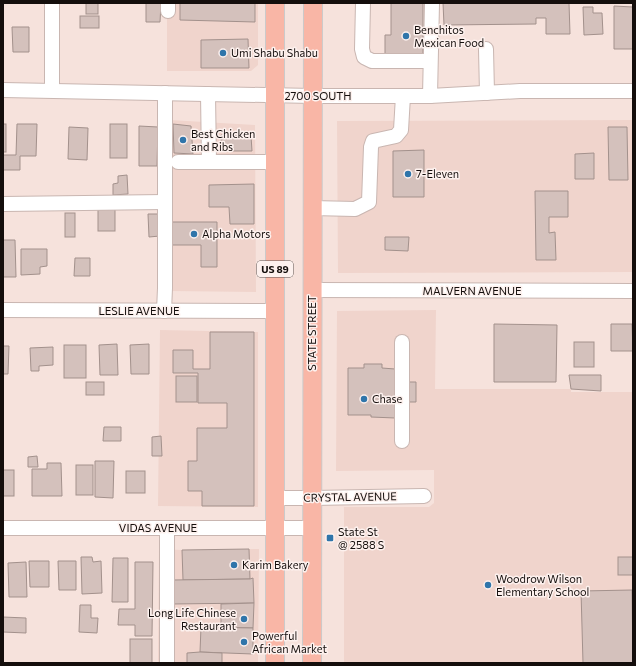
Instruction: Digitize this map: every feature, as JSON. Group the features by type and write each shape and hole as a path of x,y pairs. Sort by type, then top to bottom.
{"main road":[{"name":"US 89","path":"275,3 275,663"},
{"name":"STATE STREET","path":"312,663 313,3"}],"street":[{"path":"52,3 52,90"},
{"path":"363,3 362,49 364,56 372,61 430,61"},
{"path":"430,96 432,3"},
{"path":"486,49 487,93"},
{"name":"2700 SOUTH","path":"3,90 275,96 430,96 520,92 633,91"},
{"path":"164,311 165,93"},
{"path":"208,94 209,162"},
{"path":"312,208 355,209 369,202 371,147 373,141 396,136 401,130 403,96"},
{"path":"178,162 275,162"},
{"path":"3,204 165,202"},
{"name":"MALVERN AVENUE","path":"312,290 633,291"},
{"name":"LESLIE AVENUE","path":"3,310 275,311"},
{"path":"402,342 402,441"},
{"name":"CRYSTAL AVENUE","path":"275,498 424,496"},
{"name":"VIDAS AVENUE","path":"3,528 312,528"},
{"path":"167,528 167,663"}],"shaded area":[{"path":"167,3 258,3 258,65 251,71 167,71"},
{"path":"170,120 255,125 256,292 170,291"},
{"path":"633,120 633,272 338,273 337,121"},
{"name":"Woodrow Wilson Elementary School","path":"436,310 435,389 571,389 571,392 633,392 633,663 344,663 344,507 429,507 434,503 434,470 336,471 337,311"},
{"path":"160,330 258,332 258,507 158,506"},
{"path":"159,549 259,549 258,663 158,663"}],"building":[{"path":"86,3 98,3 98,14 86,14"},
{"path":"146,3 161,3 160,22 146,22"},
{"path":"180,3 255,3 255,22 180,20"},
{"path":"391,3 423,3 423,56 385,57 385,35 391,35"},
{"path":"443,3 569,3 570,34 546,34 546,18 536,18 536,24 444,25"},
{"path":"614,6 633,7 633,49 614,49"},
{"path":"583,7 593,7 593,13 602,13 603,34 584,35"},
{"path":"80,16 99,16 99,28 80,28"},
{"path":"12,27 29,27 29,52 13,52"},
{"path":"248,39 249,68 201,68 201,40"},
{"path":"3,124 6,124 6,152 3,152"},
{"path":"17,124 37,124 36,156 20,156 20,170 3,170 3,155 16,155"},
{"path":"110,124 127,124 127,158 110,158"},
{"name":"Best Chicken and Ribs","path":"173,124 191,126 193,154 174,153"},
{"path":"139,126 158,127 157,166 139,166"},
{"path":"69,127 88,128 87,160 68,159"},
{"path":"608,127 627,127 628,180 609,180"},
{"path":"221,135 251,136 252,151 221,151"},
{"name":"7-Eleven","path":"424,150 424,197 393,197 393,151"},
{"path":"594,153 594,179 575,179 575,154"},
{"path":"127,175 128,194 113,195 113,184 118,183 118,176"},
{"path":"254,184 254,224 230,224 229,207 209,207 209,185"},
{"path":"535,191 568,191 568,217 549,217 549,233 555,232 556,260 536,260"},
{"path":"98,208 115,208 115,231 98,231"},
{"path":"65,213 75,213 75,237 65,237"},
{"path":"148,214 158,214 160,236 149,237"},
{"name":"Alpha Motors","path":"172,222 217,222 217,267 201,267 201,245 172,245"},
{"path":"385,237 409,237 408,251 385,250"},
{"path":"3,240 15,240 16,277 3,277"},
{"path":"21,249 47,249 47,266 40,267 40,274 21,275"},
{"path":"75,258 90,258 90,276 74,276"},
{"path":"494,324 557,325 556,382 494,382"},
{"path":"611,324 632,324 633,351 611,351"},
{"path":"210,332 254,332 254,506 202,506 202,491 188,491 188,461 197,461 197,428 227,428 227,403 198,403 198,373 173,373 173,350 193,350 193,369 210,369"},
{"path":"574,342 594,342 594,367 574,367"},
{"path":"117,344 118,375 100,375 99,345"},
{"path":"149,344 149,374 131,374 130,345"},
{"path":"64,345 86,345 86,378 64,378"},
{"path":"3,346 9,346 8,374 3,374"},
{"path":"53,347 53,365 39,366 39,371 31,371 30,348"},
{"path":"364,364 382,364 382,368 395,369 395,382 416,382 416,402 395,402 395,418 371,417 371,415 348,415 348,368 364,368"},
{"path":"569,375 601,375 601,391 571,389"},
{"path":"176,376 197,376 197,402 176,402"},
{"path":"86,382 104,382 104,395 86,395"},
{"path":"104,427 121,427 121,441 103,441"},
{"path":"161,436 162,456 152,456 152,437"},
{"path":"37,456 38,467 28,467 28,457"},
{"path":"95,461 114,461 113,498 95,497"},
{"path":"47,463 61,463 62,496 32,496 32,469 47,469"},
{"path":"76,465 93,465 93,495 76,495"},
{"path":"3,470 14,470 14,496 3,496"},
{"path":"126,471 145,471 145,493 126,493"},
{"path":"249,549 250,579 183,580 182,550"},
{"path":"81,557 92,557 93,562 101,561 102,593 82,594"},
{"path":"618,557 633,557 633,575 618,575"},
{"path":"113,558 128,558 128,602 112,602"},
{"path":"29,561 49,561 49,587 30,587"},
{"path":"58,561 76,561 76,590 59,590"},
{"path":"26,562 27,597 9,597 8,563"},
{"path":"135,562 153,562 152,636 135,636 135,625 118,625 119,609 135,609"},
{"path":"253,578 254,603 172,604 172,580"},
{"path":"632,590 633,663 583,663 581,591"},
{"path":"254,603 253,628 221,627 221,604"},
{"path":"80,605 91,605 91,618 98,618 97,633 79,632"},
{"path":"3,617 26,618 26,633 3,632"},
{"path":"201,627 253,628 253,654 200,652"},
{"path":"130,639 152,639 152,663 130,663"},
{"path":"187,653 222,653 222,663 187,663"}],"place":[{"name":"Benchitos Mexican Food","path":"406,36"},
{"name":"Umi Shabu Shabu","path":"223,53"},
{"name":"Best Chicken and Ribs","path":"183,140"},
{"name":"7-Eleven","path":"408,174"},
{"name":"Alpha Motors","path":"194,234"},
{"name":"Chase","path":"364,399"},
{"name":"State St @ 2588 S","path":"330,538"},
{"name":"Karim Bakery","path":"234,565"},
{"name":"Woodrow Wilson Elementary School","path":"488,585"},
{"name":"Long Life Chinese Restaurant","path":"244,619"},
{"name":"Powerful African Market","path":"244,642"}]}
